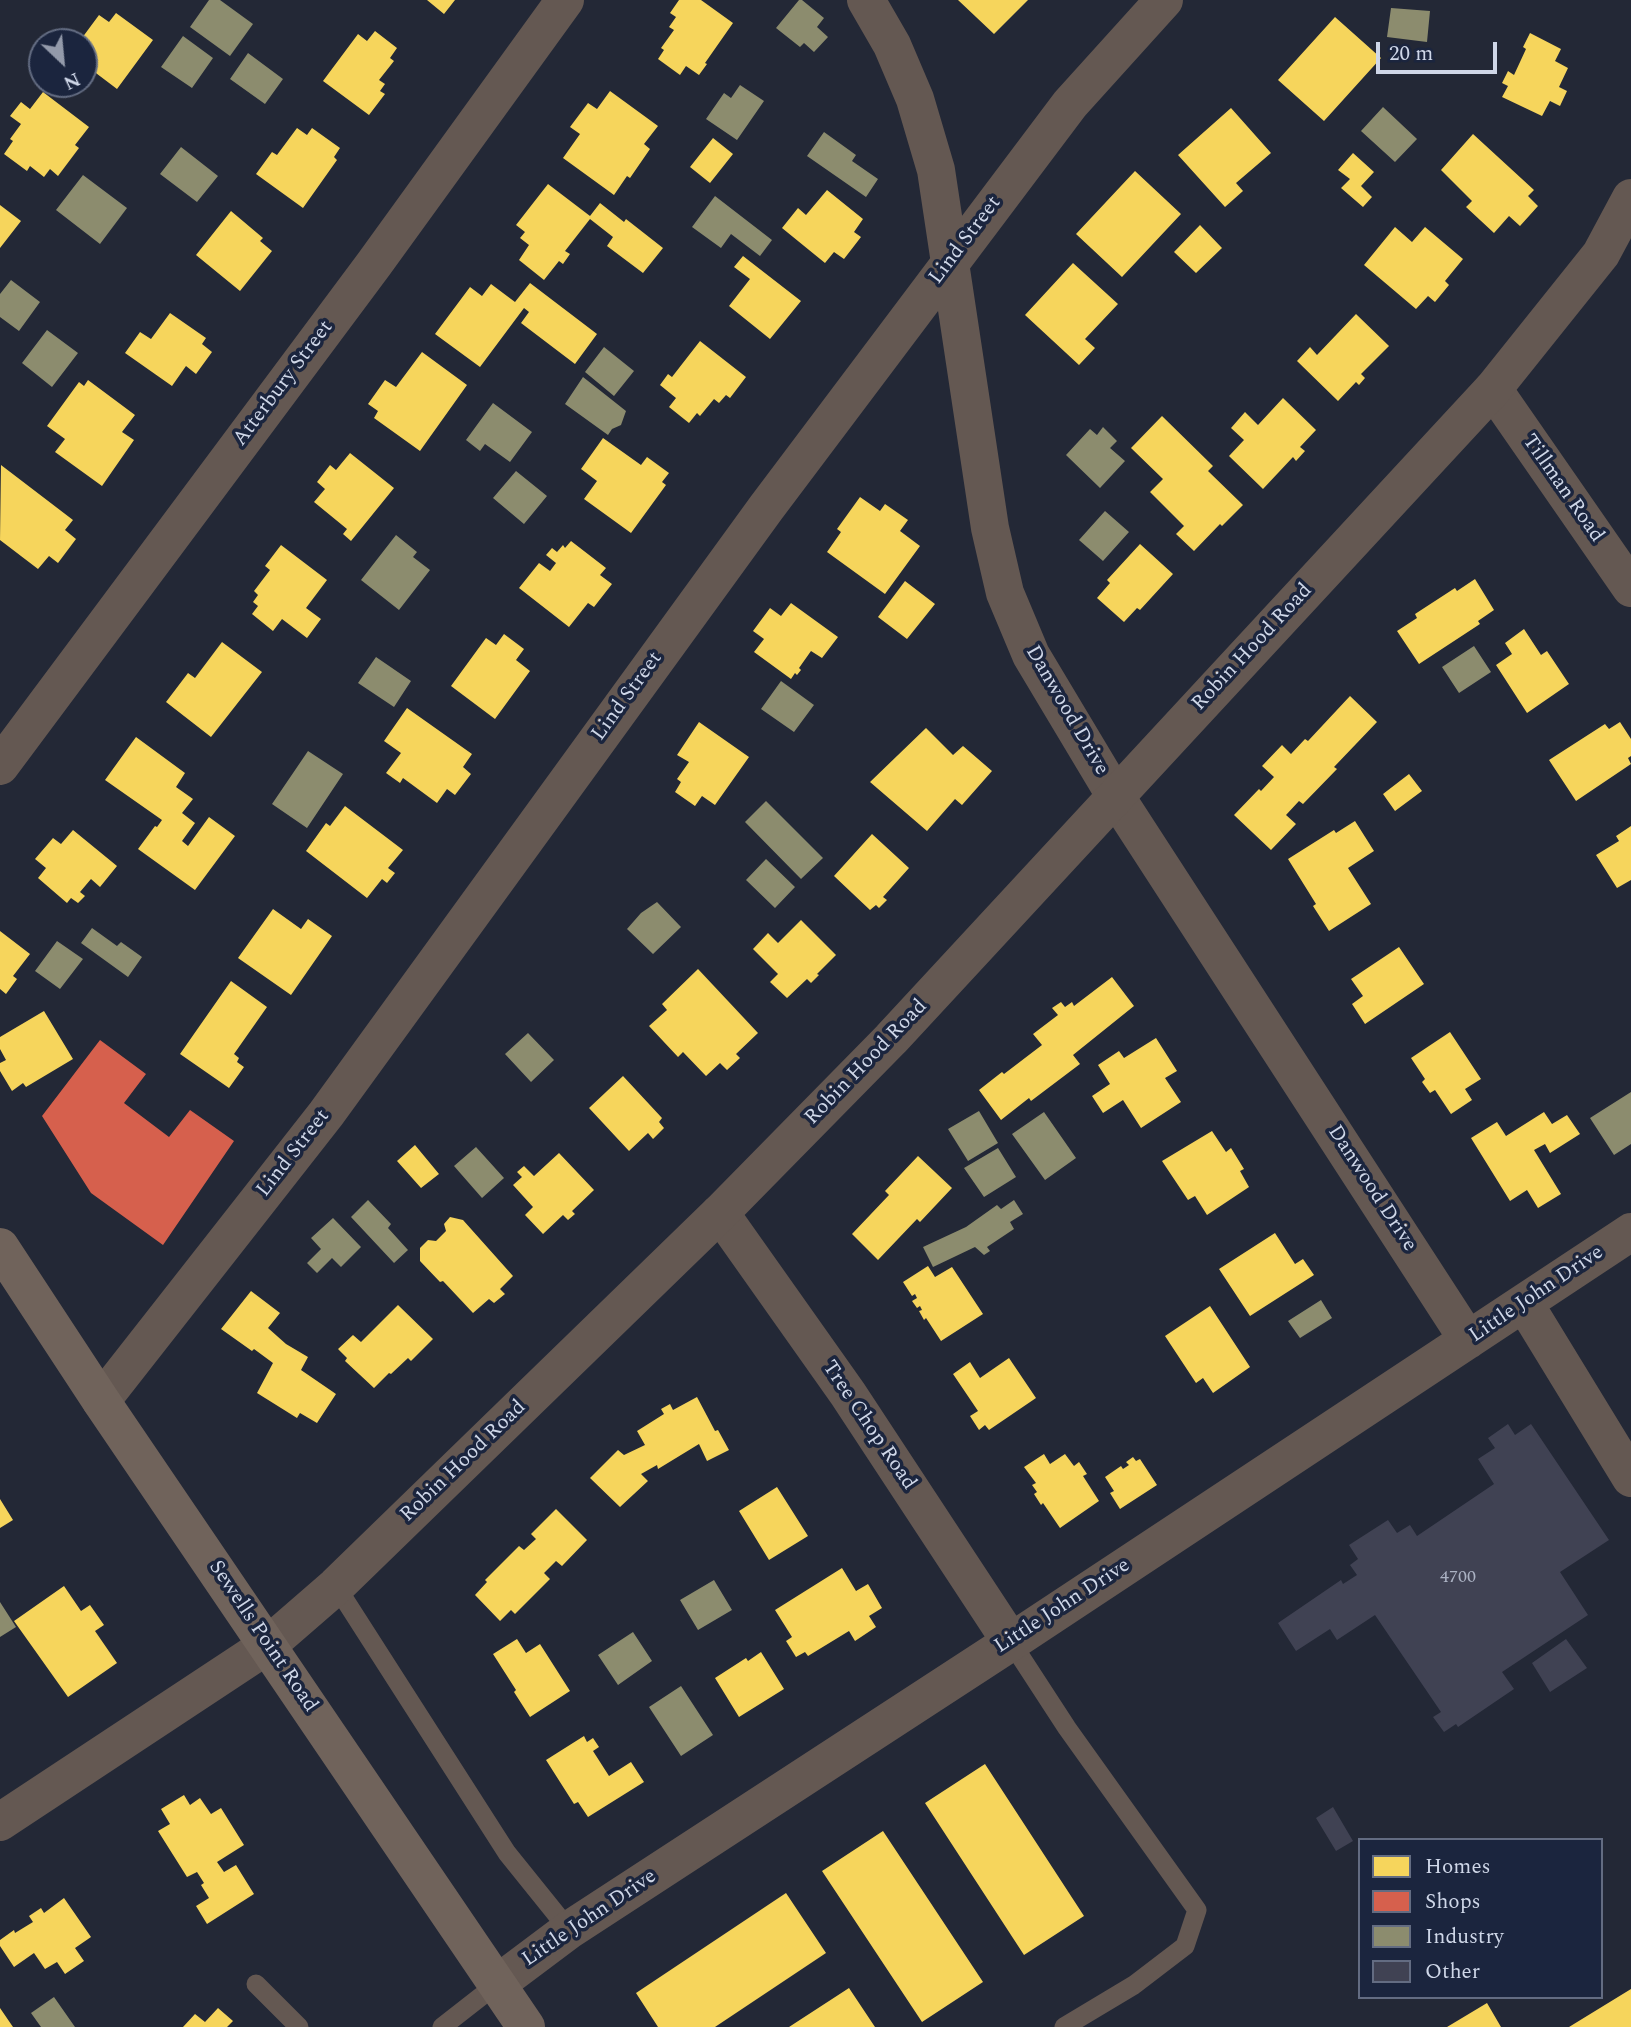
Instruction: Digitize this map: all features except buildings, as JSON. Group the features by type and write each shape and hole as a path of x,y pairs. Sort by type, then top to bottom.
{"main road":[{"name":"Sewells Point Road","path":"0,1247 526,2027"}],"street":[{"name":"Atterbury Street","path":"0,766 374,264 565,0"},
{"name":"Danwood Drive","path":"866,0 892,45 915,99 936,170 990,528 1006,593 1031,655 1116,797 1468,1340"},
{"name":"Lind Street","path":"102,1401 326,1114 757,519 1070,104 1164,0"},
{"name":"Robin Hood Road","path":"0,1822 268,1645 336,1586 720,1213 891,1039 1493,390 1601,254 1631,198"},
{"path":"1601,254 1631,225"},
{"name":"Tillman Road","path":"1493,390 1631,588"},
{"name":"Tree Chop Road","path":"720,1213 848,1394 1011,1642"},
{"name":"Little John Drive","path":"497,1984 569,1930 1631,1232"},
{"path":"1524,1303 1631,1478"}],"lane":[{"path":"336,1586 507,1853 569,1930"},
{"path":"1011,1642 1067,1728 1197,1910 1185,1945 1134,1985 1064,2027"},
{"path":"256,1984 299,2027"},
{"path":"442,2027 497,1984"}]}
